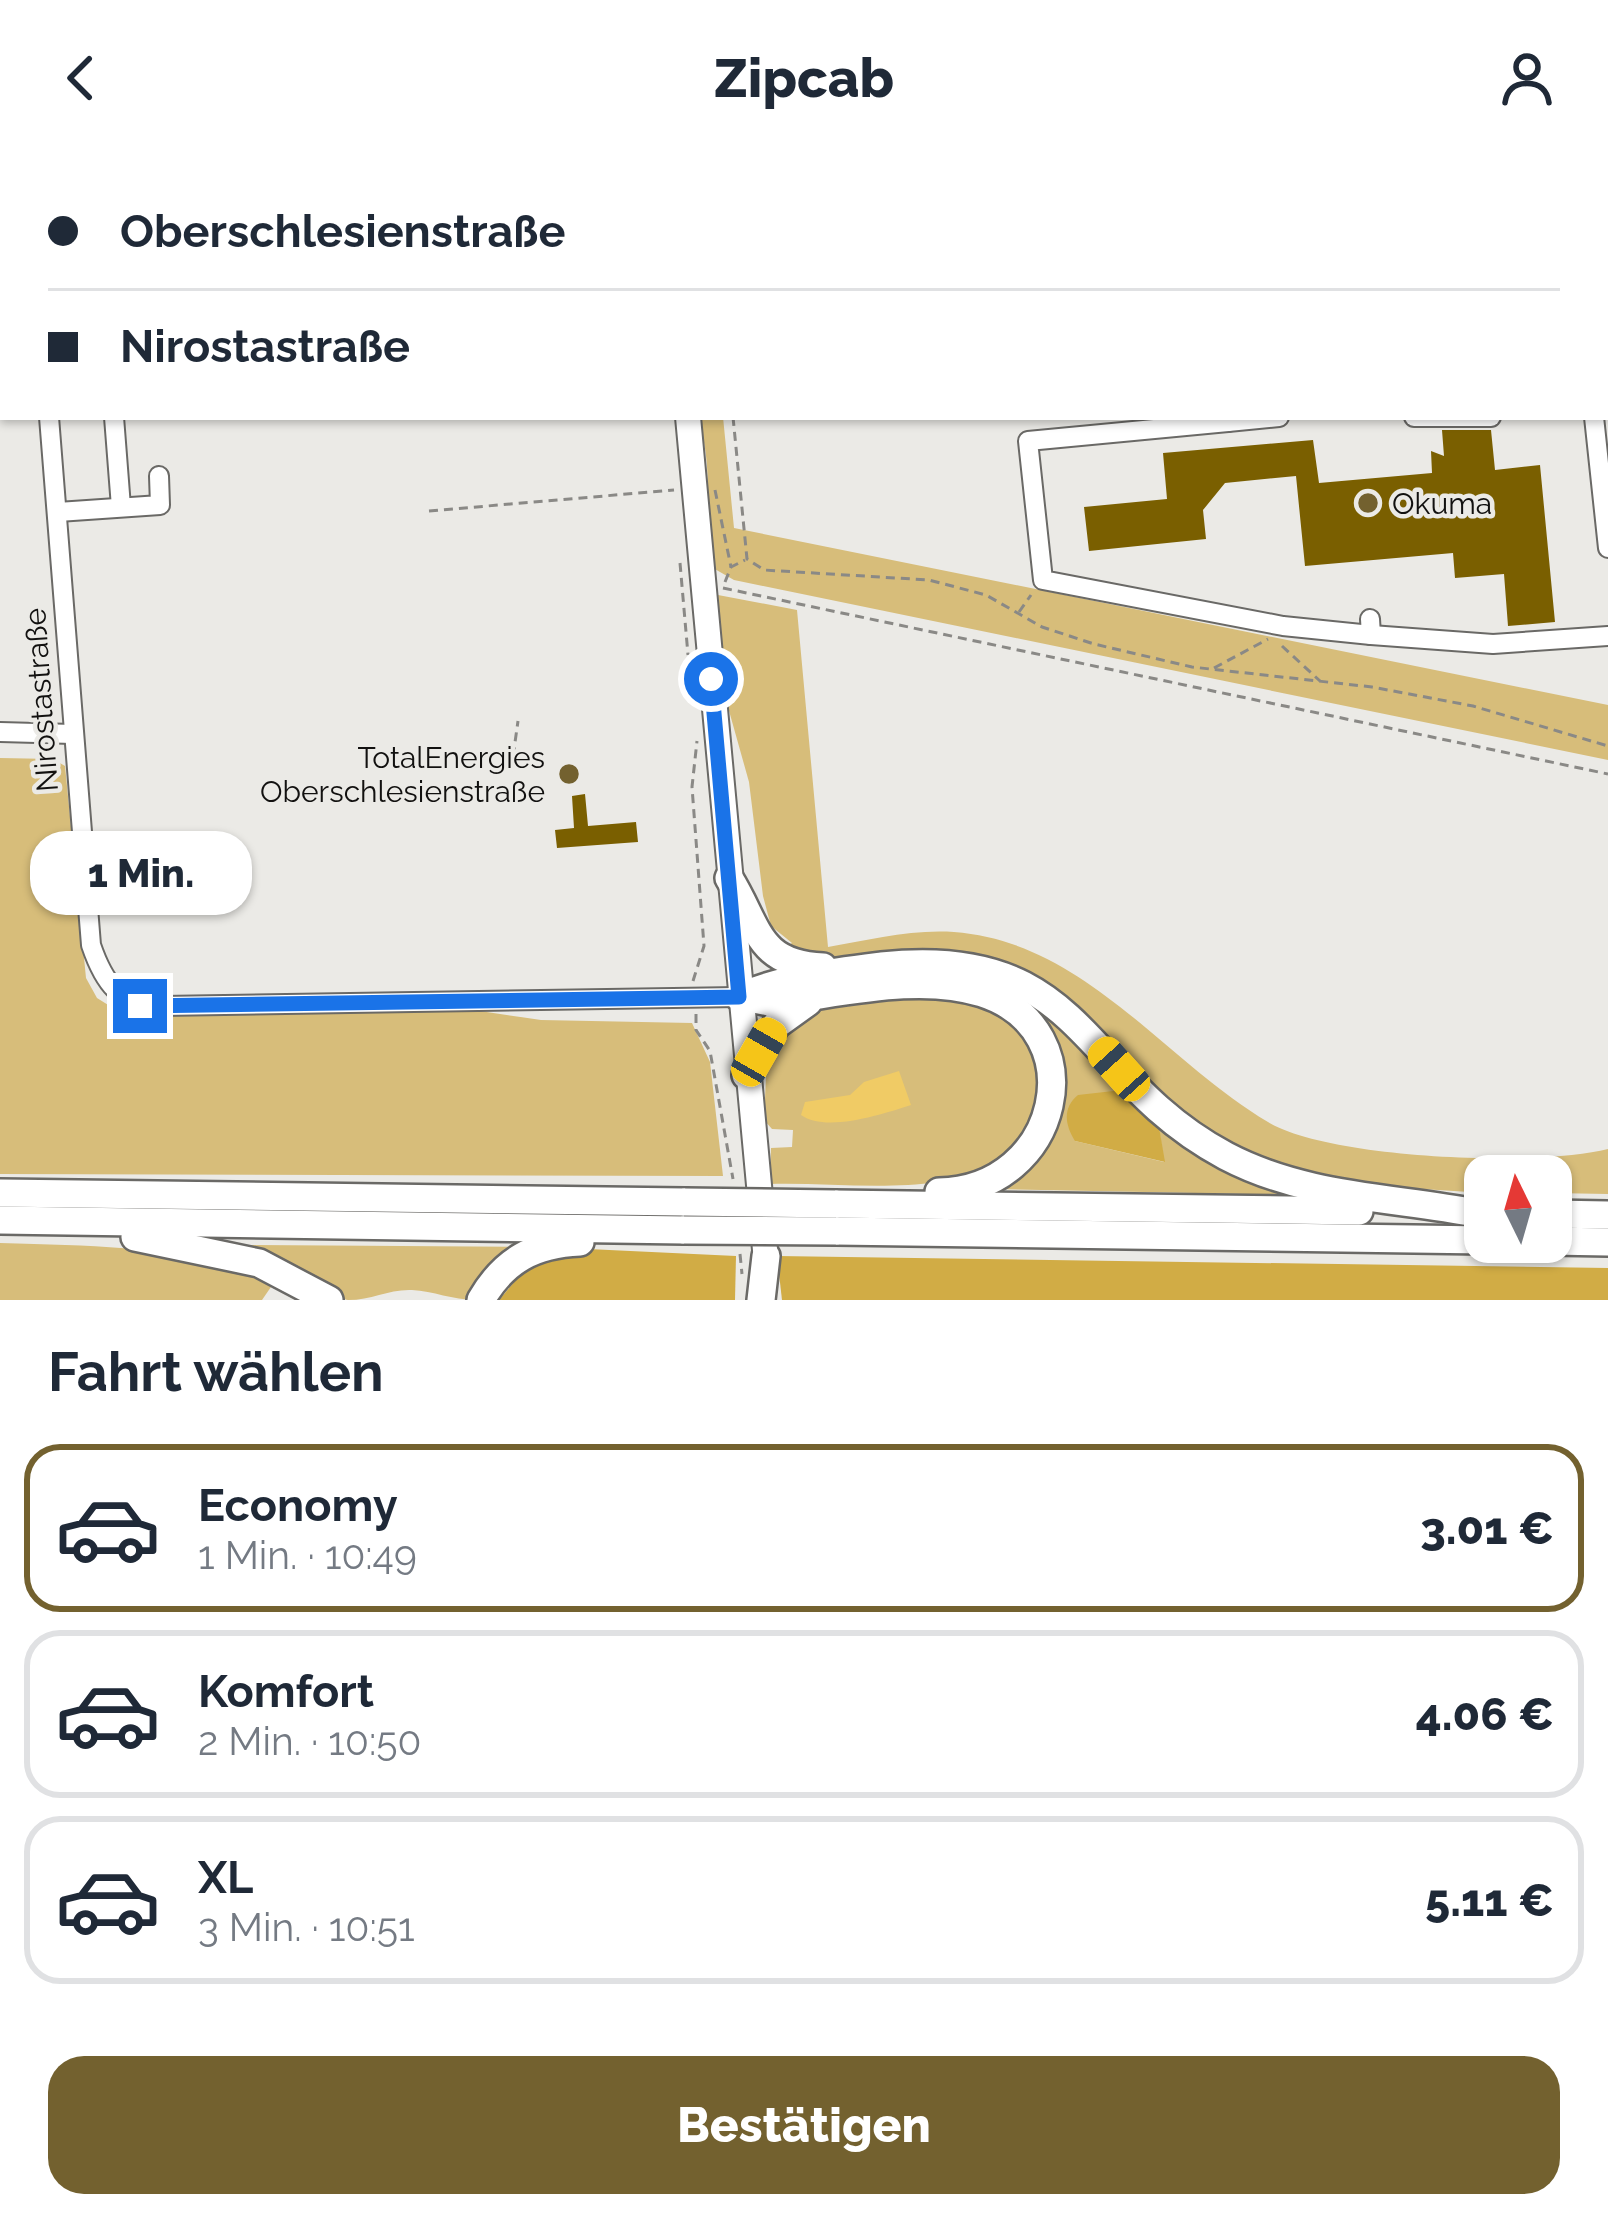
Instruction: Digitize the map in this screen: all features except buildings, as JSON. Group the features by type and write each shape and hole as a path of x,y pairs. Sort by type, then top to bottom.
{"highway":[{"path":"729,878 758,935 777,957 808,966 869,968"},
{"path":"739,997 768,984 869,968 940,961 997,971 1058,1007 1154,1106 1228,1157 1304,1187 1464,1211"},
{"path":"739,997 769,1002 933,986 982,993 1028,1025 1051,1079 1042,1132 1026,1157 1000,1178 835,1217"},
{"path":"746,1075 776,1025 817,998"},
{"path":"0,1193 683,1225"},
{"path":"481,1300 503,1269 535,1249 683,1225 744,1199 835,1217 988,1233 1464,1240"},
{"path":"0,1222 683,1225 835,1217 1464,1213"},
{"path":"1572,1214 1608,1215"},
{"path":"0,1222 28,1232 147,1238 205,1247 268,1266 329,1300"},
{"path":"1572,1241 1608,1242"},
{"path":"752,1290 766,1256"}],"main road":[{"path":"688,420 746,1075 771,1300"}],"street":[{"name":"Nirostastraße","path":"49,420 91,945 103,979 140,1006 739,997"},
{"path":"114,420 121,507"},
{"path":"1219,420 1028,442 1043,580 1283,626 1370,627 1493,644 1608,636"},
{"path":"1594,420 1608,548"},
{"path":"58,512 160,505 159,476"},
{"path":"0,732 73,734"}],"path":[{"path":"733,420 747,559"},
{"path":"714,488 731,567 723,588 1608,774"},
{"path":"429,511 676,490"},
{"path":"731,567 747,559"},
{"path":"747,559 764,570 929,580 986,596 1094,644 1213,669 1473,706 1608,746"},
{"path":"1018,613 1043,580"},
{"path":"1213,669 1264,643 1283,626"},
{"path":"1283,626 1284,653 1312,668 1320,681"},
{"path":"512,771 518,721"},
{"path":"698,737 692,788 704,946 693,973 696,1030 710,1051 744,1199"},
{"path":"738,1238 752,1290"}],"shaded area":[{"path":"698,420 723,420 734,528 1608,705 1608,760 734,580 713,568"},
{"path":"718,595 797,610 828,947 922,932 1001,940 1083,980 1268,1122 1337,1144 1464,1157 1464,1192 1344,1184 1279,1168 1225,1144 1186,1119 1000,962 960,952 910,951 818,962 780,950 792,943 771,926 749,782 726,700"},
{"path":"0,758 53,759 65,766 86,978 97,998 121,1013 480,1011 541,1020 692,1023 710,1062 723,1176 0,1174"},
{"path":"935,995 997,1011 1020,1031 1031,1050 1038,1071 1036,1115 1015,1153 970,1175 914,1185 770,1184 771,1148 792,1147 793,1130 772,1129 764,1120 767,1056 803,1012"},
{"path":"1028,998 1131,1089 1075,1141 1164,1162 1158,1122 1301,1195 989,1189 1056,1098 1005,1000"},
{"path":"899,1071 911,1105 839,1122 801,1115 805,1102 850,1095 864,1082"},
{"path":"1131,1089 1158,1121 1165,1162 1075,1141 1072,1135 1067,1111 1078,1095"},
{"path":"1608,1149 1608,1194 1572,1193 1572,1155"},
{"path":"0,1243 170,1254 273,1284 262,1300 0,1300"},
{"path":"241,1245 536,1247 475,1300 412,1290 348,1300"},
{"path":"588,1249 736,1256 735,1300 499,1300 526,1268"},
{"path":"777,1256 1608,1268 1608,1300 782,1300"}],"place":[{"name":"Okuma","path":"1368,503"},
{"name":"TotalEnergies Oberschlesienstraße","path":"569,774"}],"route":[{"path":"140,1006 739,997 711,679"}]}
